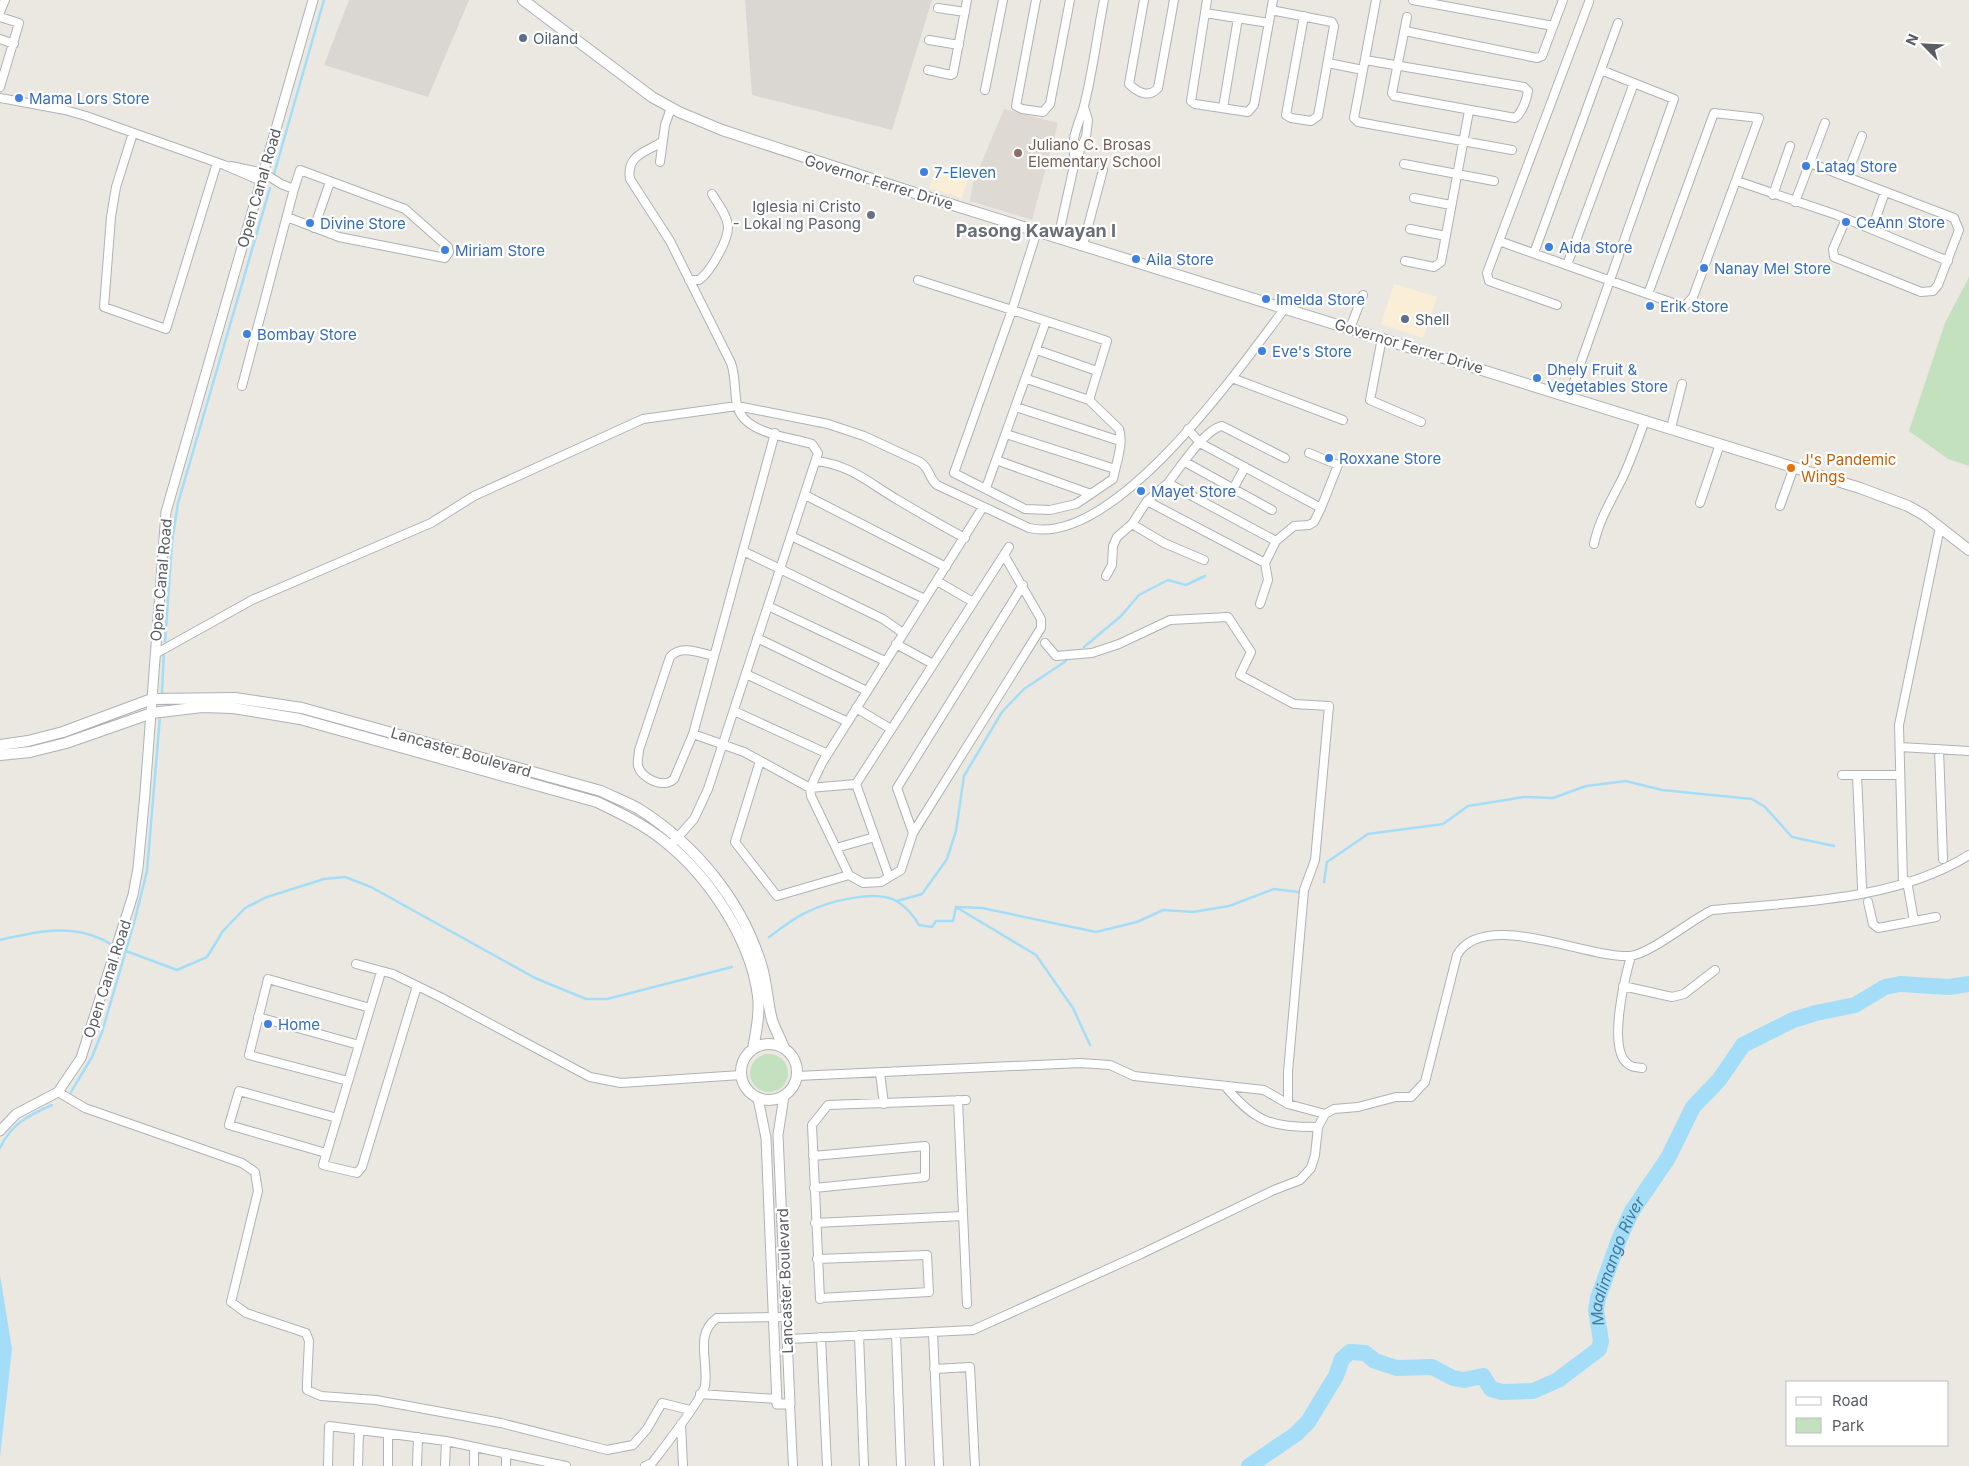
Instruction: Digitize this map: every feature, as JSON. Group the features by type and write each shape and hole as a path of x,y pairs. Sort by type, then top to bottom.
{"main road":[{"name":"Governor Ferrer Drive","path":"523,0 636,86 671,108 722,130 1058,238 1794,467 1908,506 1940,527 1969,550"},
{"name":"Lancaster Boulevard","path":"0,745 28,741 63,732 152,699 235,698 302,708 601,791 638,808 721,884 741,916 761,963 772,1019 784,1048"},
{"name":"Lancaster Boulevard","path":"0,756 30,752 66,743 152,713 202,707 233,708 300,718 597,802 674,842 712,891 731,921 751,966 758,996 758,1022 753,1049"},
{"path":"768,1044 784,1048 795,1059 797,1076 792,1089 784,1096 774,1100 758,1098 746,1088 741,1075 743,1062 753,1049 768,1044"}],"street":[{"path":"0,12 5,0"},
{"name":"Open Canal Road","path":"0,1131 16,1114 58,1092 81,1058 135,886 152,713 166,512 313,0"},
{"path":"928,70 951,76 953,74 967,0"},
{"path":"985,90 1002,0"},
{"path":"1036,0 1016,106 1022,109 1043,112 1050,104 1070,0"},
{"path":"1075,161 1073,140 1084,108 1104,0"},
{"path":"1144,0 1129,84 1136,91 1147,94 1154,93 1158,88 1174,0"},
{"path":"1207,0 1190,96 1195,104 1248,112 1254,104 1273,0"},
{"path":"1376,0 1354,118 1358,122 1512,150"},
{"path":"1413,0 1554,26"},
{"path":"1405,31 1537,58 1542,56 1562,0"},
{"path":"1557,305 1489,281 1487,278 1499,241 1589,2"},
{"path":"938,8 965,12"},
{"path":"1271,10 1304,16 1332,22 1334,26 1315,120 1291,118 1286,115 1304,16"},
{"path":"1205,12 1269,23"},
{"path":"0,17 19,23 0,87"},
{"path":"1365,60 1398,64 1524,87 1528,91 1519,116 1516,118 1394,96 1392,93 1398,64 1408,17"},
{"path":"1223,108 1238,18"},
{"path":"1534,253 1618,23"},
{"path":"0,39 14,44"},
{"path":"929,40 959,45"},
{"path":"1328,63 1363,70"},
{"path":"1569,396 1608,279 1674,99 1601,70"},
{"path":"1567,265 1634,83"},
{"path":"0,98 65,110 294,189"},
{"path":"660,162 662,142 671,108"},
{"path":"1058,238 1075,161 1086,137 1088,120 1084,108"},
{"path":"1405,261 1434,267 1438,265 1446,236 1469,110"},
{"path":"1499,241 1648,294 1684,306 1688,304 1737,181 1759,118 1714,113 1648,294"},
{"path":"1795,202 1825,123"},
{"path":"133,133 116,187 111,217 104,307 166,329 220,164"},
{"path":"1846,177 1862,136"},
{"path":"662,142 634,157 630,169 630,179 670,241 731,363 736,380 737,406 751,425 812,444 818,453 708,789 694,819 674,842"},
{"path":"1773,194 1790,146"},
{"path":"1810,163 1954,218 1958,223 1959,230 1938,285 1927,293 1834,257 1832,252 1846,219"},
{"path":"1404,164 1494,181"},
{"path":"242,386 294,189 300,170 405,209 448,248 450,252 445,258 339,237 287,217"},
{"path":"1083,245 1103,170"},
{"path":"1737,181 1846,219 1948,260"},
{"path":"314,228 330,182"},
{"path":"1872,229 1885,192"},
{"path":"689,280 699,280 706,274 727,233 726,217 712,194"},
{"path":"1414,198 1451,205"},
{"path":"1410,229 1446,236"},
{"path":"1027,379 1089,400 1119,429 1120,442 1113,479 1076,504 1050,510 1025,509 954,473 1012,310 1037,231"},
{"path":"918,280 1107,342 1089,400"},
{"path":"1350,328 1363,294"},
{"path":"155,654 252,600 431,523 474,496 634,422 643,418 690,411 737,406 828,424 864,436 920,462 927,467 932,480 938,485 1029,528 1041,531 1070,526 1102,510 1140,479 1188,429 1232,378 1285,308"},
{"path":"986,488 1027,379 1046,321"},
{"path":"1382,338 1370,400 1422,422"},
{"path":"1037,350 1097,371"},
{"path":"1232,378 1277,393 1343,420"},
{"path":"1671,428 1682,384"},
{"path":"1016,407 1120,442"},
{"path":"1594,544 1597,530 1608,502 1622,480 1645,420"},
{"path":"1106,576 1112,565 1113,546 1116,537 1132,524 1147,501 1168,483 1200,443 1217,427 1222,426 1285,458"},
{"path":"1188,429 1200,443 1321,508"},
{"path":"714,656 682,650 675,652 670,657 640,750 637,764 642,774 662,784 669,784 674,779 693,734 775,433"},
{"path":"1006,434 1115,469"},
{"path":"1700,503 1720,444"},
{"path":"1260,604 1268,580 1266,563 1276,541 1294,526 1309,525 1314,522 1338,463 1309,453"},
{"path":"996,460 1091,494"},
{"path":"816,461 835,463 852,471 899,501 965,538"},
{"path":"1185,462 1272,510"},
{"path":"1233,489 1245,467"},
{"path":"1780,506 1794,467"},
{"path":"1168,483 1276,541"},
{"path":"805,495 946,567"},
{"path":"1147,501 1266,563"},
{"path":"984,507 902,633 828,754 810,788 811,796 849,875 863,883 881,882 901,870 913,833 1041,628 1040,619 1023,585 1004,555"},
{"path":"1132,524 1164,543 1204,560"},
{"path":"1914,921 1905,882 1899,725 1940,527"},
{"path":"791,536 925,599"},
{"path":"856,784 1009,547"},
{"path":"743,551 883,619 902,633"},
{"path":"937,581 973,602"},
{"path":"913,833 897,788 1023,585"},
{"path":"768,606 885,661"},
{"path":"1045,643 1056,656 1092,652 1119,644 1170,620 1228,617 1251,652 1240,676 1294,704 1330,706 1315,860 1304,890 1288,1072 1288,1104"},
{"path":"758,638 867,691"},
{"path":"896,644 933,664"},
{"path":"746,674 848,722"},
{"path":"856,708 891,729"},
{"path":"734,711 828,754"},
{"path":"693,734 722,744 760,761 810,788 856,784"},
{"path":"1900,747 1969,752"},
{"path":"1939,750 1943,859"},
{"path":"760,761 735,842 777,896 849,875"},
{"path":"1842,775 1900,775"},
{"path":"1857,775 1862,888"},
{"path":"856,784 889,877"},
{"path":"836,848 875,837"},
{"path":"788,1338 973,1330 1141,1254 1274,1190 1300,1180 1311,1168 1315,1155 1318,1127 1325,1114 1334,1109 1358,1107 1396,1097 1411,1097 1425,1082 1457,955 1462,946 1481,936 1534,938 1617,955 1631,956 1648,949 1712,910 1860,895 1951,866 1969,855"},
{"path":"1868,902 1874,927 1936,917"},
{"path":"1631,956 1623,986 1618,1022 1624,1060 1628,1065 1642,1068"},
{"path":"356,964 393,974 590,1077 620,1083 741,1075"},
{"path":"1623,986 1672,998 1684,994 1715,970"},
{"path":"381,972 323,1164 357,1173 362,1167 417,986"},
{"path":"348,1081 249,1055 268,979 370,1008"},
{"path":"258,1017 359,1045"},
{"path":"797,1076 1080,1064 1110,1065 1134,1076 1264,1090 1288,1104 1325,1114"},
{"path":"880,1072 884,1104"},
{"path":"1225,1086 1239,1103 1265,1122 1277,1126 1318,1127"},
{"path":"326,1153 228,1125 238,1091 337,1118"},
{"path":"58,1092 85,1108 242,1163 255,1172 258,1190 231,1302 246,1313 306,1333 309,1341 307,1390 312,1393 321,1396 376,1400 501,1423 607,1450 633,1445 662,1404 690,1410"},
{"name":"Lancaster Boulevard","path":"784,1096 778,1135 792,1466"},
{"name":"Lancaster Boulevard","path":"758,1098 766,1138 777,1402"},
{"path":"817,1259 927,1255 929,1292 820,1299 817,1259 815,1223 812,1124 828,1105 962,1100 963,1216 967,1304"},
{"path":"813,1156 925,1146 925,1177 814,1188"},
{"path":"815,1223 963,1216"},
{"path":"650,1465 705,1388 704,1333 708,1324 717,1318 787,1317"},
{"path":"932,1332 939,1466"},
{"path":"896,1334 901,1466"},
{"path":"859,1335 864,1466"},
{"path":"821,1337 827,1466"},
{"path":"934,1369 970,1367 975,1466"},
{"path":"700,1394 790,1404"},
{"path":"681,1424 683,1466"},
{"path":"328,1466 329,1426 446,1441 506,1454 536,1463 566,1466"},
{"path":"358,1466 359,1430"},
{"path":"388,1434 388,1466"},
{"path":"417,1466 418,1438"},
{"path":"445,1466 446,1441"},
{"path":"474,1447 474,1466"},
{"path":"506,1454 506,1466"}],"shaded area":[{"path":"349,0 469,0 428,97 324,65"},
{"path":"745,0 932,0 892,130 752,95"},
{"name":"Juliano C. Brosas Elementary School","path":"1004,109 1058,123 1032,220 970,201 973,183"},
{"path":"937,164 969,174 962,198 929,188"},
{"path":"1394,284 1437,297 1423,338 1381,324"}],"green space":[{"path":"1969,277 1969,466 1948,459 1909,431 1945,323"},
{"path":"769,1054 782,1060 788,1073 782,1086 769,1092 756,1086 750,1073 756,1060"}],"water":[{"path":"0,1275 12,1349 0,1457"}],"waterway":[{"path":"274,174 324,0"},
{"path":"165,642 172,542 178,503 270,188"},
{"path":"1084,647 1121,616 1139,595 1168,580 1186,585 1205,576"},
{"path":"162,692 164,651"},
{"path":"897,901 922,894 947,859 956,831 964,776 1002,712 1024,689 1066,661"},
{"path":"71,1092 92,1057 102,1032 147,871 160,717"},
{"path":"1324,882 1327,862 1368,834 1443,824 1468,806 1524,797 1553,798 1586,786 1626,781 1662,790 1752,799 1765,807 1792,837 1834,846"},
{"path":"126,951 177,970 207,957 223,931 245,908 267,897 324,879 345,877 371,887 535,978 586,999 607,999 732,967"},
{"path":"957,907 982,908 1096,932 1137,922 1163,910 1193,912 1229,906 1274,889 1298,892"},
{"path":"769,937 805,913 851,898 865,896 889,898 898,902 913,915 919,925 932,927 936,921 953,921 956,907 1036,955 1073,1008 1090,1045"},
{"path":"0,940 57,930 85,933 112,945"},
{"name":"Maalimango River","path":"1249,1466 1296,1434 1308,1422 1336,1376 1342,1359 1350,1352 1365,1353 1375,1361 1397,1368 1432,1367 1453,1378 1464,1380 1483,1376 1491,1389 1502,1392 1533,1391 1558,1380 1599,1349 1601,1341 1596,1310 1598,1298 1620,1237 1632,1211 1668,1158 1693,1107 1719,1080 1743,1045 1793,1020 1855,1005 1885,987 1900,984 1949,987 1969,984"},
{"path":"0,1148 15,1126 52,1105"}],"place":[{"name":"Oiland","path":"523,38"},
{"name":"Mama Lors Store","path":"19,98"},
{"name":"Juliano C. Brosas Elementary School","path":"1018,153"},
{"name":"Latag Store","path":"1806,166"},
{"name":"7-Eleven","path":"924,172"},
{"name":"Iglesia ni Cristo - Lokal ng Pasong","path":"871,215"},
{"name":"CeAnn Store","path":"1846,222"},
{"name":"Divine Store","path":"310,223"},
{"name":"Aida Store","path":"1549,247"},
{"name":"Miriam Store","path":"445,250"},
{"name":"Aila Store","path":"1136,259"},
{"name":"Nanay Mel Store","path":"1704,268"},
{"name":"Imelda Store","path":"1266,299"},
{"name":"Erik Store","path":"1650,306"},
{"name":"Shell","path":"1405,319"},
{"name":"Bombay Store","path":"247,334"},
{"name":"Eve's Store","path":"1262,351"},
{"name":"Dhely Fruit & Vegetables Store","path":"1537,378"},
{"name":"Roxxane Store","path":"1329,458"},
{"name":"J's Pandemic Wings","path":"1791,468"},
{"name":"Mayet Store","path":"1141,491"},
{"name":"Home","path":"268,1024"}],"district":[{"name":"Pasong Kawayan I","path":"1036,230"}]}
